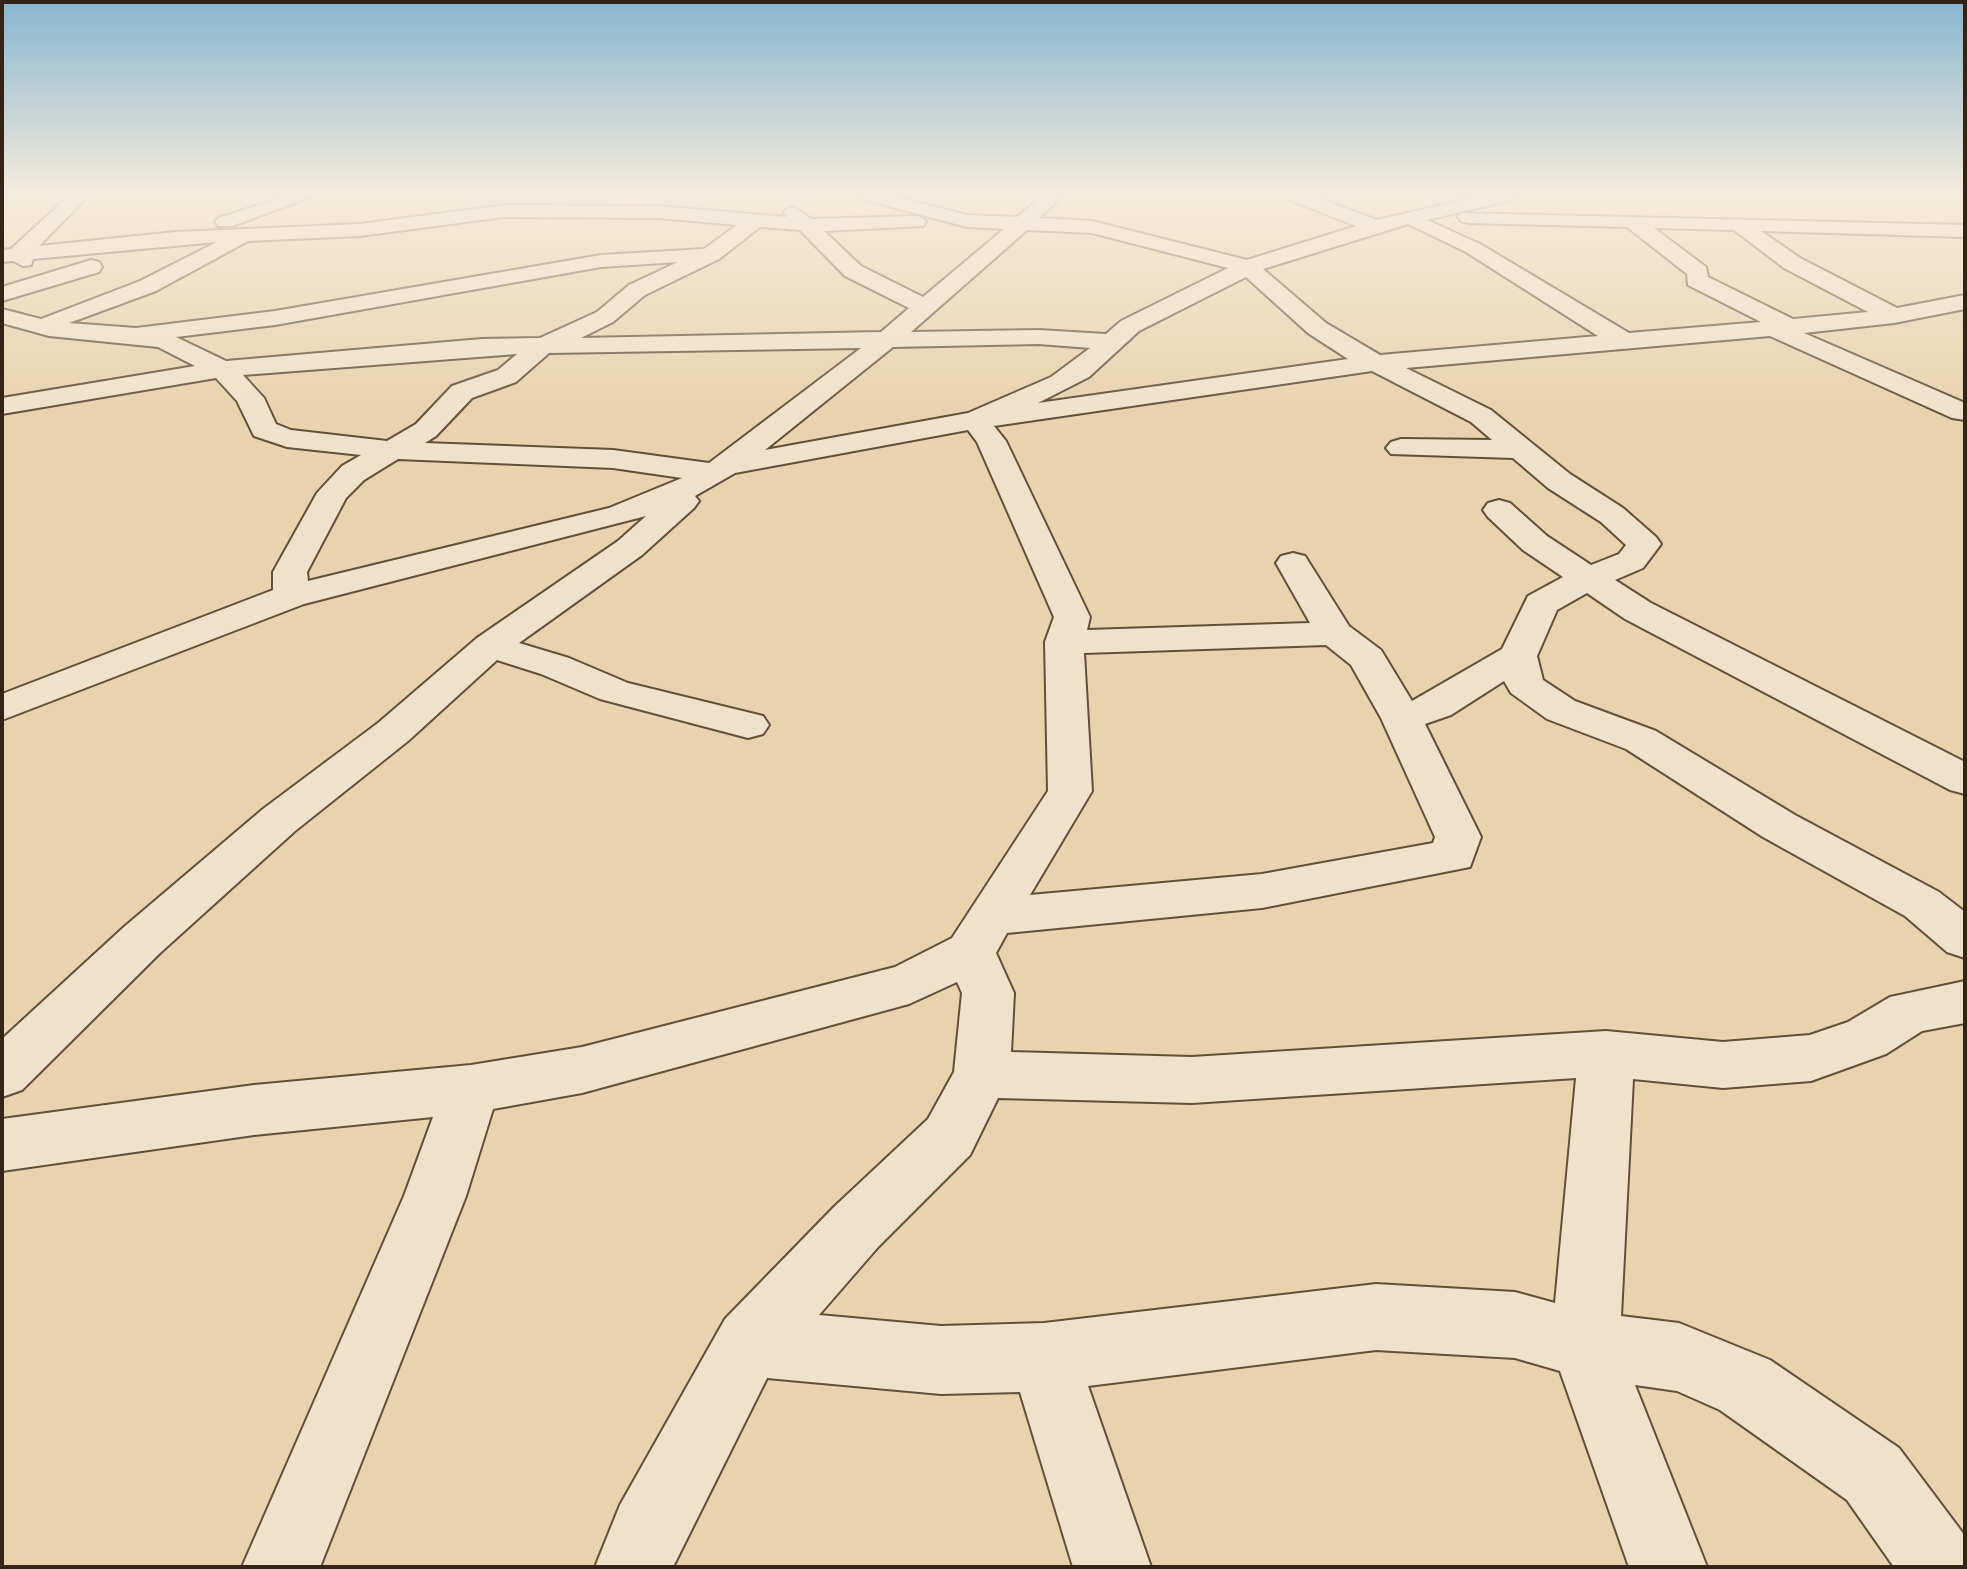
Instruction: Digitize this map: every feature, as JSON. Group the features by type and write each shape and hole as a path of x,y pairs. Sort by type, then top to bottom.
{"street":[{"path":"22,268 36,284"},
{"path":"2,294 84,268"},
{"path":"16,322 148,286 185,268"},
{"path":"135,335 275,318 447,277 542,268"},
{"path":"291,596 290,572 333,493 353,473 426,430 462,392 507,376 547,344 579,332 605,317 637,290 682,268"},
{"path":"850,268 923,306"},
{"path":"2,1074 188,900 279,820 393,732 490,646 630,548 713,474 889,338 968,268"},
{"path":"975,420 1060,383 1080,371 1110,342 1155,312 1245,268"},
{"path":"1249,268 1317,328 1372,363 1481,416 1559,481 1612,515 1644,544 1631,561 1586,579 1541,604 1518,656 1437,706 1402,718"},
{"path":"1506,268 1622,340"},
{"path":"1693,268 1698,272 1696,280 1782,328 1962,412"},
{"path":"1802,268 1894,316"},
{"path":"2,708 291,596 620,515 713,474 975,420 1372,363 1782,328 1894,316 1965,302"},
{"path":"212,363 275,318"},
{"path":"16,322 74,332 135,335 165,341 212,363 250,398 264,430 271,434 390,450 548,454 713,474"},
{"path":"2,406 212,363 547,344 1039,337 1110,342"},
{"path":"2,1145 254,1110 471,1089 582,1070 909,984 980,934 1070,791 1064,642 1072,617 991,441 975,420"},
{"path":"1401,448 1523,449"},
{"path":"1499,510 1535,543 1638,611 1965,780"},
{"path":"980,934 1262,891 1453,856 1458,837 1402,718 1367,658 1335,633 1293,563"},
{"path":"1064,642 1335,633"},
{"path":"490,646 555,666 614,691 748,725"},
{"path":"1518,656 1525,685 1561,710 1641,740 1779,826 1922,904 1965,939"},
{"path":"634,1567 647,1532 749,1343 856,1227 949,1137 982,1074 988,993 980,934"},
{"path":"982,1074 1192,1080 1606,1054 1723,1065 1811,1058 1867,1038 1909,1012 1965,1002"},
{"path":"1606,1054 1585,1345 1668,1567"},
{"path":"281,1567 435,1196 471,1089"},
{"path":"749,1343 941,1360 1044,1357 1376,1317 1515,1325 1585,1345 1679,1357 1745,1385 1873,1474 1940,1567"},
{"path":"1044,1357 1112,1567"}]}
